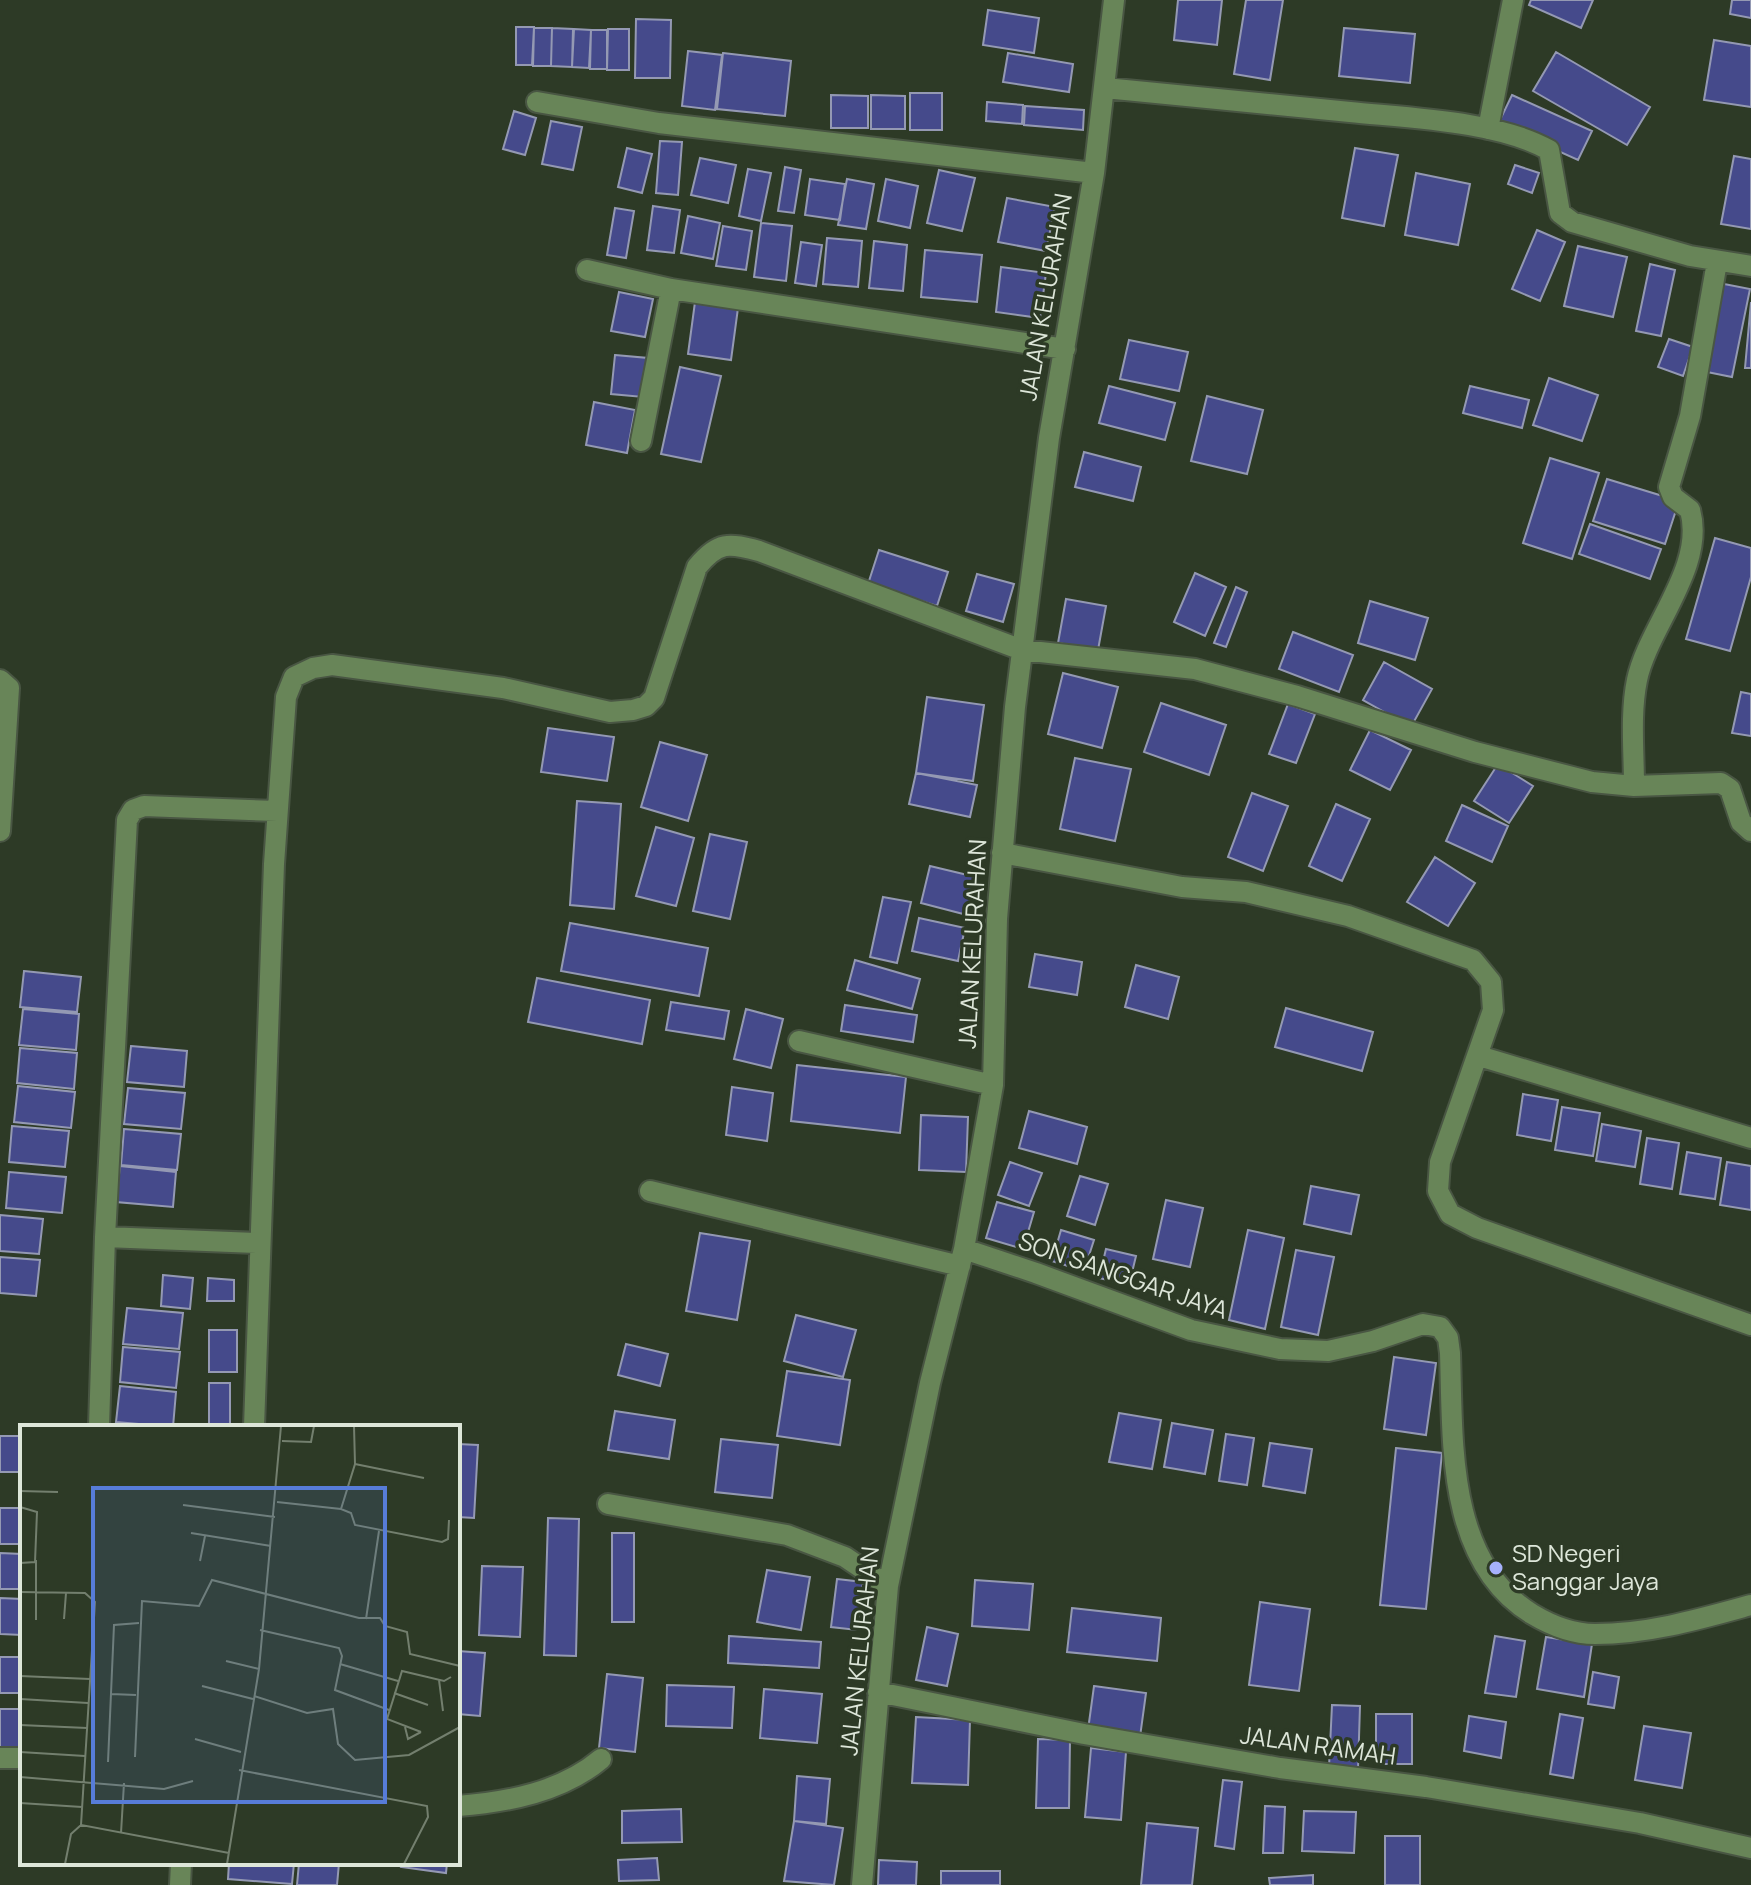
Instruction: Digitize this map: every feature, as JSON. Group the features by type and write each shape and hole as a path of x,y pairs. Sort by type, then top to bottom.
{"street":[{"name":"JALAN KELURAHAN","path":"862,1885 888,1586 930,1383 962,1257 993,1085 1002,853 1022,650 1049,438 1094,173 1114,0"},
{"path":"1488,129 1513,0"},
{"path":"1105,88 1412,118 1488,129 1535,142 1549,150 1560,213 1572,222 1717,262 1751,266"},
{"path":"537,102 659,123 1094,173"},
{"path":"1634,786 1637,677 1686,564 1693,533 1690,510 1673,497 1669,487 1690,416 1717,262"},
{"path":"587,270 671,289 1065,349"},
{"path":"641,441 671,289"},
{"path":"254,1425 277,811 286,697 294,677 313,668 332,665 503,688 610,712 633,710 646,706 654,698 697,567 710,551 734,545 759,551 1022,650 1195,669 1297,696 1475,752 1592,782 1634,786 1721,783 1730,789 1741,822 1751,831"},
{"path":"0,680 9,688 0,831"},
{"path":"99,1425 105,1237 127,820 133,810 144,806 277,811"},
{"path":"1002,853 1182,887 1246,892 1348,916 1473,960 1491,982 1493,1010 1440,1162 1438,1191 1450,1214 1477,1228 1751,1325"},
{"path":"799,1041 993,1085"},
{"path":"1479,1056 1751,1138"},
{"name":"SON SANGGAR JAYA","path":"650,1191 1036,1273 1191,1330 1227,1340 1280,1349 1328,1351 1373,1341 1423,1324 1440,1327 1448,1338 1454,1460 1469,1534 1484,1566 1506,1595 1551,1625 1572,1632 1594,1634 1646,1631 1751,1605"},
{"path":"105,1237 259,1243"},
{"path":"608,1504 787,1535 845,1557 888,1586"},
{"name":"JALAN RAMAH","path":"878,1692 1084,1734 1280,1768 1426,1787 1640,1823 1751,1848"},
{"path":"460,1806 517,1797 555,1786 575,1778 601,1759"},
{"path":"180,1885 181,1865"}],"building":[{"path":"1178,0 1222,0 1217,45 1174,40"},
{"path":"1246,0 1283,0 1270,80 1234,74"},
{"path":"1531,0 1593,0 1581,28 1529,5"},
{"path":"1732,0 1751,0 1751,18 1730,14"},
{"path":"988,10 1039,18 1034,53 983,45"},
{"path":"636,19 671,20 670,78 635,78"},
{"path":"516,27 534,27 532,65 516,65"},
{"path":"534,28 552,28 551,66 533,66"},
{"path":"552,28 573,29 572,67 551,66"},
{"path":"1344,28 1415,34 1410,83 1339,76"},
{"path":"574,29 591,30 589,68 572,67"},
{"path":"608,29 629,29 629,70 607,70"},
{"path":"591,30 607,30 607,69 590,69"},
{"path":"1714,40 1751,46 1751,107 1704,100"},
{"path":"688,51 722,55 715,110 682,106"},
{"path":"1556,52 1650,107 1627,145 1533,91"},
{"path":"723,53 791,61 785,116 717,109"},
{"path":"1008,53 1073,64 1069,92 1003,82"},
{"path":"910,93 942,93 942,130 910,130"},
{"path":"831,95 868,96 868,128 831,128"},
{"path":"871,95 905,96 905,129 871,129"},
{"path":"1512,95 1592,131 1578,160 1498,124"},
{"path":"987,102 1023,105 1022,124 986,121"},
{"path":"1025,106 1084,110 1083,130 1024,125"},
{"path":"514,111 536,118 525,155 503,149"},
{"path":"551,121 582,127 573,170 542,164"},
{"path":"660,141 682,142 678,195 656,193"},
{"path":"627,148 652,154 642,193 618,187"},
{"path":"1355,148 1398,155 1384,226 1342,218"},
{"path":"1734,156 1751,159 1751,229 1721,224"},
{"path":"700,158 736,165 728,203 691,195"},
{"path":"1515,165 1539,173 1532,193 1508,184"},
{"path":"785,167 801,170 794,213 778,211"},
{"path":"748,169 771,173 761,221 739,216"},
{"path":"939,170 975,178 962,231 927,223"},
{"path":"1416,173 1470,184 1458,245 1405,235"},
{"path":"810,179 845,184 840,220 805,215"},
{"path":"847,179 874,184 866,229 838,225"},
{"path":"886,179 918,186 910,228 878,221"},
{"path":"1007,198 1055,207 1046,251 998,242"},
{"path":"653,206 680,210 674,253 647,250"},
{"path":"615,208 634,211 626,258 607,255"},
{"path":"688,216 720,223 713,259 681,253"},
{"path":"761,223 792,226 786,281 754,277"},
{"path":"723,226 752,231 746,270 716,266"},
{"path":"1537,230 1565,242 1540,301 1512,289"},
{"path":"827,238 862,241 858,287 823,284"},
{"path":"874,241 907,245 903,291 869,288"},
{"path":"801,242 822,245 816,286 795,283"},
{"path":"1578,246 1627,257 1613,317 1564,306"},
{"path":"925,250 982,255 977,302 921,297"},
{"path":"1650,264 1675,270 1661,336 1636,331"},
{"path":"1001,267 1046,273 1040,318 996,312"},
{"path":"1719,283 1750,289 1732,377 1702,371"},
{"path":"619,292 653,299 645,337 611,331"},
{"path":"695,302 738,308 731,360 688,354"},
{"path":"1751,302 1751,368 1745,368"},
{"path":"1669,339 1693,347 1683,376 1658,367"},
{"path":"1129,340 1188,352 1179,391 1120,379"},
{"path":"615,355 648,358 643,397 611,394"},
{"path":"680,367 721,376 701,462 661,454"},
{"path":"1549,378 1598,395 1582,441 1533,425"},
{"path":"1109,386 1175,403 1165,440 1099,423"},
{"path":"1470,386 1529,400 1522,428 1463,413"},
{"path":"1207,396 1263,410 1247,474 1191,461"},
{"path":"594,402 635,410 627,453 586,445"},
{"path":"1084,452 1141,467 1133,501 1075,487"},
{"path":"1550,458 1599,473 1572,559 1523,543"},
{"path":"1607,479 1679,501 1665,544 1593,521"},
{"path":"1590,524 1661,549 1650,579 1579,554"},
{"path":"1715,538 1751,548 1751,577 1730,651 1686,639"},
{"path":"879,550 948,572 937,606 868,584"},
{"path":"1195,573 1226,587 1205,636 1174,622"},
{"path":"977,574 1014,584 1003,622 966,611"},
{"path":"1236,587 1247,592 1226,647 1214,643"},
{"path":"1066,599 1106,606 1098,650 1058,643"},
{"path":"1370,601 1428,618 1415,660 1358,643"},
{"path":"1293,632 1353,655 1339,692 1279,669"},
{"path":"1384,662 1432,689 1411,727 1363,700"},
{"path":"1063,673 1118,687 1102,748 1048,734"},
{"path":"1741,692 1751,694 1751,736 1732,733"},
{"path":"927,697 984,705 973,781 916,773"},
{"path":"1161,703 1226,725 1209,775 1144,752"},
{"path":"1288,704 1315,714 1296,763 1269,754"},
{"path":"548,728 614,737 607,781 541,772"},
{"path":"1370,730 1411,750 1390,790 1350,770"},
{"path":"660,742 707,755 688,821 641,807"},
{"path":"1075,758 1131,769 1115,841 1060,829"},
{"path":"1498,764 1533,786 1509,823 1474,801"},
{"path":"916,773 977,785 970,817 909,804"},
{"path":"1252,793 1288,806 1263,871 1228,857"},
{"path":"577,801 621,804 614,909 570,905"},
{"path":"1336,804 1370,819 1342,881 1309,866"},
{"path":"1462,805 1508,826 1492,862 1446,841"},
{"path":"656,827 694,838 676,906 636,896"},
{"path":"710,834 747,842 730,919 693,911"},
{"path":"1435,857 1475,883 1448,926 1407,902"},
{"path":"930,866 976,877 967,915 921,903"},
{"path":"883,897 911,902 897,963 870,957"},
{"path":"919,918 965,928 958,961 912,951"},
{"path":"570,923 708,948 699,996 561,971"},
{"path":"1035,954 1082,962 1077,995 1029,987"},
{"path":"855,960 920,979 912,1009 847,990"},
{"path":"1136,965 1179,977 1168,1019 1125,1007"},
{"path":"24,971 81,977 77,1012 20,1007"},
{"path":"537,978 650,1000 642,1044 528,1022"},
{"path":"671,1002 729,1011 724,1039 666,1030"},
{"path":"845,1005 917,1015 913,1042 841,1031"},
{"path":"1286,1008 1373,1032 1362,1071 1275,1047"},
{"path":"23,1009 79,1014 76,1050 19,1045"},
{"path":"746,1009 783,1019 771,1068 734,1059"},
{"path":"131,1046 187,1051 184,1087 127,1082"},
{"path":"20,1048 77,1053 74,1089 17,1083"},
{"path":"797,1065 906,1077 900,1133 791,1121"},
{"path":"18,1086 75,1092 71,1128 14,1122"},
{"path":"732,1087 773,1093 767,1141 726,1135"},
{"path":"128,1088 185,1093 181,1129 124,1124"},
{"path":"1523,1094 1558,1100 1551,1141 1517,1135"},
{"path":"1562,1107 1600,1113 1593,1156 1555,1150"},
{"path":"1029,1111 1087,1127 1077,1164 1019,1148"},
{"path":"921,1115 968,1117 966,1172 919,1170"},
{"path":"1602,1124 1641,1131 1635,1167 1596,1161"},
{"path":"12,1126 69,1131 65,1167 9,1162"},
{"path":"124,1129 181,1134 177,1170 121,1165"},
{"path":"1647,1138 1679,1143 1672,1189 1640,1184"},
{"path":"1687,1152 1721,1158 1715,1199 1680,1194"},
{"path":"1010,1162 1042,1173 1029,1206 998,1195"},
{"path":"1727,1162 1751,1166 1751,1210 1720,1205"},
{"path":"120,1166 176,1172 173,1207 116,1202"},
{"path":"9,1172 66,1177 62,1213 6,1208"},
{"path":"1080,1176 1108,1184 1095,1225 1067,1216"},
{"path":"1311,1186 1359,1195 1351,1234 1304,1224"},
{"path":"1166,1200 1203,1208 1190,1267 1153,1259"},
{"path":"997,1202 1034,1212 1023,1249 986,1238"},
{"path":"0,1215 43,1219 39,1254 0,1251"},
{"path":"1061,1230 1094,1240 1084,1271 1052,1261"},
{"path":"1248,1230 1284,1238 1265,1329 1229,1320"},
{"path":"700,1233 750,1241 737,1320 686,1311"},
{"path":"1106,1249 1136,1256 1129,1285 1099,1278"},
{"path":"1296,1250 1334,1257 1318,1335 1281,1327"},
{"path":"0,1257 40,1260 36,1296 0,1293"},
{"path":"163,1275 193,1278 190,1309 161,1306"},
{"path":"208,1278 234,1280 234,1301 207,1301"},
{"path":"127,1308 183,1313 179,1349 123,1344"},
{"path":"796,1315 856,1330 843,1377 784,1361"},
{"path":"209,1330 237,1330 237,1372 209,1372"},
{"path":"626,1344 668,1354 660,1386 618,1375"},
{"path":"123,1347 180,1352 176,1388 120,1382"},
{"path":"1394,1357 1436,1363 1426,1435 1384,1429"},
{"path":"787,1371 850,1380 840,1445 777,1436"},
{"path":"209,1383 230,1383 230,1425 209,1425"},
{"path":"120,1386 176,1392 173,1425 116,1422"},
{"path":"615,1411 675,1420 669,1459 608,1450"},
{"path":"1119,1413 1161,1420 1152,1469 1109,1462"},
{"path":"1172,1423 1213,1430 1205,1474 1164,1467"},
{"path":"1226,1434 1254,1438 1247,1485 1219,1481"},
{"path":"0,1436 20,1436 20,1472 0,1472"},
{"path":"721,1439 778,1445 772,1498 715,1492"},
{"path":"1270,1443 1312,1449 1305,1493 1263,1486"},
{"path":"460,1444 478,1445 474,1518 460,1517"},
{"path":"1396,1448 1442,1453 1426,1609 1380,1605"},
{"path":"0,1508 20,1508 20,1544 0,1544"},
{"path":"548,1518 579,1519 576,1656 544,1655"},
{"path":"612,1533 634,1533 634,1622 612,1622"},
{"path":"0,1553 20,1554 20,1589 0,1589"},
{"path":"482,1566 523,1567 520,1637 479,1635"},
{"path":"767,1570 810,1577 801,1630 757,1622"},
{"path":"837,1579 863,1582 857,1630 831,1627"},
{"path":"975,1580 1033,1584 1029,1630 972,1626"},
{"path":"0,1598 20,1599 20,1635 0,1634"},
{"path":"1260,1602 1310,1609 1299,1691 1249,1685"},
{"path":"1072,1608 1161,1618 1157,1661 1067,1652"},
{"path":"927,1627 958,1634 947,1686 916,1680"},
{"path":"729,1636 821,1642 819,1668 728,1663"},
{"path":"1495,1636 1525,1641 1516,1697 1485,1693"},
{"path":"1546,1637 1592,1644 1584,1697 1537,1689"},
{"path":"460,1651 485,1653 480,1716 460,1714"},
{"path":"0,1657 19,1657 19,1693 0,1693"},
{"path":"1593,1672 1619,1677 1614,1708 1588,1704"},
{"path":"607,1674 643,1678 635,1752 599,1748"},
{"path":"667,1685 734,1687 732,1728 666,1726"},
{"path":"1094,1686 1146,1693 1140,1737 1088,1730"},
{"path":"764,1689 822,1694 817,1743 760,1738"},
{"path":"1332,1705 1360,1706 1358,1769 1329,1767"},
{"path":"0,1709 20,1709 20,1749 0,1749"},
{"path":"1376,1714 1412,1714 1412,1764 1376,1764"},
{"path":"1560,1714 1583,1718 1573,1778 1550,1774"},
{"path":"1469,1716 1506,1722 1501,1758 1464,1751"},
{"path":"916,1717 970,1720 968,1785 912,1783"},
{"path":"1644,1726 1691,1733 1682,1788 1635,1780"},
{"path":"1038,1739 1070,1740 1069,1808 1036,1808"},
{"path":"1091,1748 1126,1752 1121,1820 1085,1817"},
{"path":"797,1776 830,1779 826,1824 794,1821"},
{"path":"1223,1780 1242,1782 1234,1849 1215,1846"},
{"path":"1265,1806 1285,1807 1283,1853 1263,1853"},
{"path":"681,1809 682,1842 622,1843 622,1811"},
{"path":"1304,1811 1356,1812 1354,1853 1302,1851"},
{"path":"794,1821 843,1828 834,1885 784,1881"},
{"path":"1147,1823 1198,1828 1192,1885 1141,1885"},
{"path":"1385,1836 1420,1836 1420,1885 1385,1885"},
{"path":"657,1858 659,1880 619,1881 618,1860"},
{"path":"879,1860 917,1862 916,1885 878,1885"},
{"path":"229,1865 294,1865 292,1884 228,1879"},
{"path":"299,1865 339,1865 337,1885 297,1885"},
{"path":"402,1865 447,1865 446,1873"},
{"path":"941,1871 1000,1871 1000,1885 941,1885"},
{"path":"1313,1875 1313,1885 1270,1885 1269,1878"}],"place":[{"name":"SD Negeri Sanggar Jaya","path":"1496,1568"}]}
